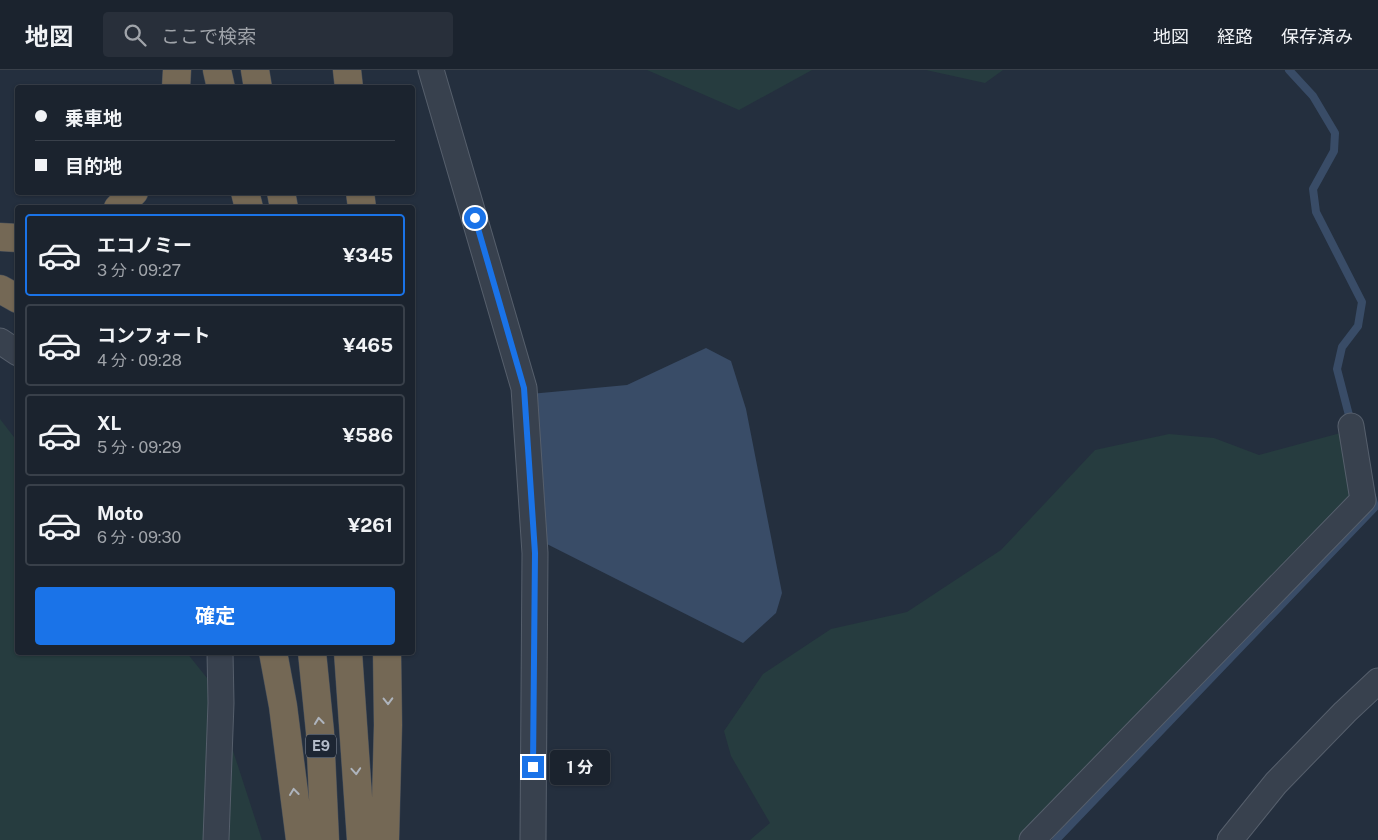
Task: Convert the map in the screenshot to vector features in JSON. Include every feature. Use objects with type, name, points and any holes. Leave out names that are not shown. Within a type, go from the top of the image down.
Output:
[{"type":"highway","points":[[176,85],[177,70]]},
{"type":"highway","points":[[217,70],[220,85]]},
{"type":"highway","points":[[254,70],[257,85]]},
{"type":"highway","points":[[347,70],[349,85]]},
{"type":"highway","points":[[121,205],[131,195]]},
{"type":"highway","points":[[0,237],[15,238]]},
{"type":"highway","points":[[0,289],[15,297]]},
{"type":"highway","points":[[274,655],[283,706],[300,840]]},
{"type":"highway","name":"E9","points":[[312,655],[320,732],[325,840]]},
{"type":"highway","name":"E9","points":[[348,655],[361,840]]},
{"type":"highway","points":[[385,840],[388,725],[387,655]]},
{"type":"street","points":[[432,70],[524,388],[535,553],[533,840]]},
{"type":"street","points":[[0,342],[15,351]]},
{"type":"street","points":[[1032,840],[1363,500],[1351,426]]},
{"type":"street","points":[[216,840],[221,703],[220,655]]},
{"type":"street","points":[[1230,840],[1276,783],[1378,681]]},
{"type":"green space","points":[[647,70],[812,70],[739,110]]},
{"type":"green space","points":[[926,70],[1003,70],[985,83]]},
{"type":"green space","points":[[0,419],[15,438],[15,655],[189,655],[211,683],[262,840],[0,840]]},
{"type":"green space","points":[[1348,431],[1357,495],[1040,840],[750,840],[770,823],[731,756],[724,731],[763,674],[831,629],[907,612],[1001,550],[1095,450],[1169,434],[1214,438],[1259,455]]},
{"type":"water","points":[[706,348],[731,361],[746,409],[782,593],[776,613],[743,643],[537,539],[530,394],[627,385]]},
{"type":"waterway","points":[[1289,70],[1313,96],[1335,133],[1334,151],[1313,189],[1316,212],[1362,302],[1358,326],[1342,347],[1337,369],[1351,423]]},
{"type":"waterway","points":[[1056,840],[1375,507],[1372,496]]},
{"type":"route","points":[[475,218],[524,388],[535,553],[533,767]]}]
